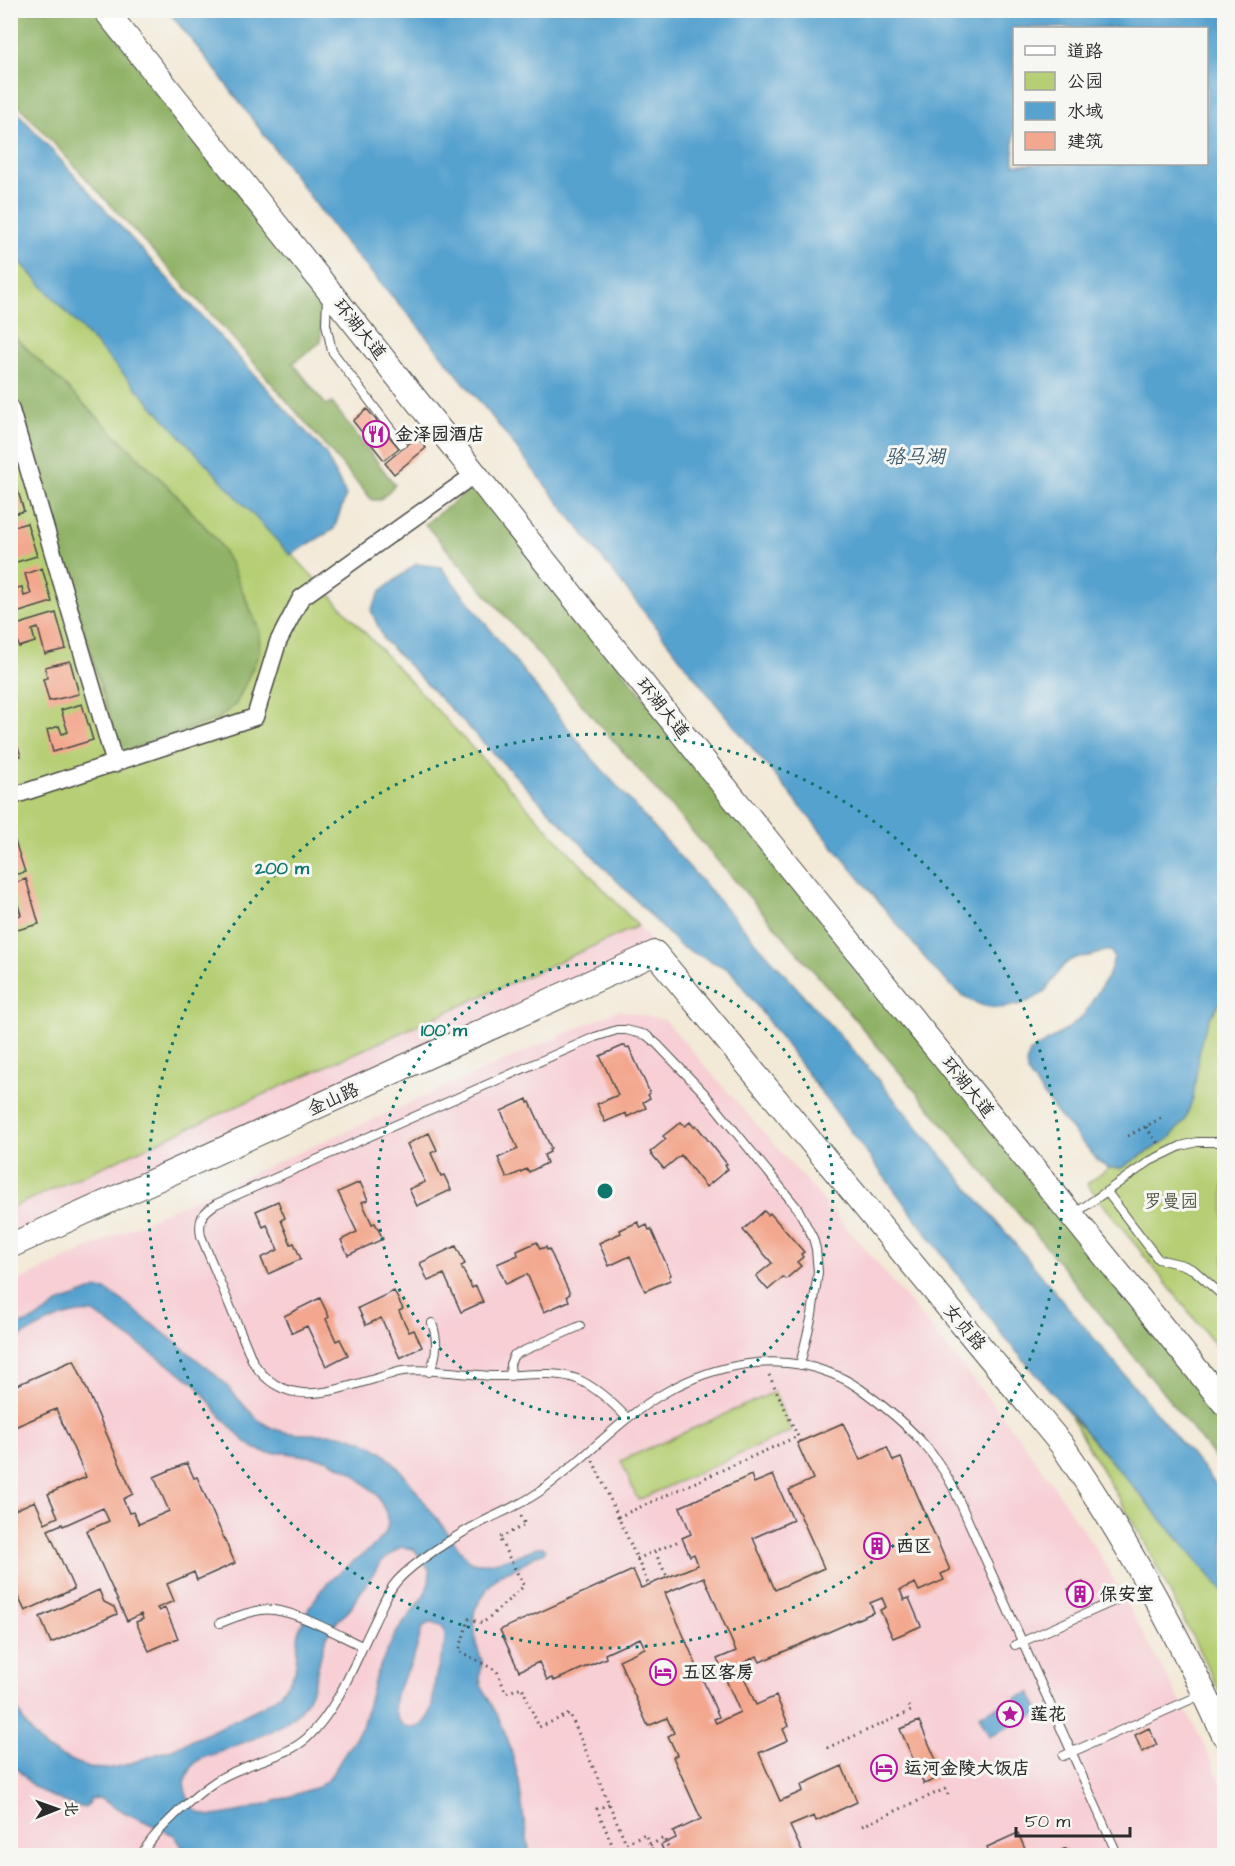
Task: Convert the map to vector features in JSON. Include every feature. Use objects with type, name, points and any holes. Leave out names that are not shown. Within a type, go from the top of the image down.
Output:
[{"type":"main road","name":"环湖大道","points":[[105,10],[757,826],[1224,1403]]},
{"type":"main road","name":"金山路","points":[[10,1246],[655,953]]},
{"type":"main road","name":"女贞路","points":[[655,953],[1062,1446],[1098,1498],[1148,1586],[1224,1735]]},
{"type":"street","points":[[10,407],[115,764]]},
{"type":"street","points":[[10,797],[255,717],[278,642],[301,597],[475,474]]},
{"type":"lane","points":[[328,289],[326,324],[332,351],[402,444]]},
{"type":"lane","points":[[627,1418],[591,1386],[576,1379],[555,1376],[403,1371],[345,1387],[308,1394],[284,1390],[268,1381],[253,1362],[203,1242],[199,1228],[201,1215],[216,1204],[595,1037],[617,1030],[646,1035],[704,1092],[798,1209],[813,1238],[818,1261],[817,1288],[800,1365]]},
{"type":"lane","points":[[1072,1215],[1150,1161],[1181,1146],[1197,1142],[1224,1142]]},
{"type":"lane","points":[[1107,1192],[1158,1259],[1184,1264],[1224,1297]]},
{"type":"lane","points":[[429,1372],[436,1348],[432,1323]]},
{"type":"lane","points":[[511,1376],[510,1364],[514,1355],[580,1326]]},
{"type":"lane","points":[[141,1856],[150,1840],[197,1795],[216,1781],[228,1774],[278,1756],[306,1738],[316,1728],[336,1700],[389,1592],[413,1566],[465,1531],[538,1493],[627,1418],[667,1391],[733,1366],[764,1362],[782,1362],[815,1368],[848,1381],[895,1416],[933,1453],[953,1487],[1019,1644],[1072,1752],[1118,1856]]},
{"type":"lane","points":[[1019,1644],[1148,1586]]},
{"type":"lane","points":[[220,1623],[261,1610],[272,1610],[299,1617],[362,1646]]},
{"type":"lane","points":[[1063,1756],[1204,1694]]},
{"type":"path","points":[[1128,1136],[1163,1117]]},
{"type":"path","points":[[1146,1126],[1159,1145]]},
{"type":"path","points":[[764,1362],[800,1441]]},
{"type":"path","points":[[618,1517],[798,1436]]},
{"type":"path","points":[[589,1451],[648,1583]]},
{"type":"path","points":[[516,1506],[525,1525],[499,1538],[524,1586],[483,1623],[470,1619],[459,1651],[497,1671],[507,1693],[522,1687],[539,1727],[570,1714],[626,1843],[645,1834],[655,1856]]},
{"type":"path","points":[[637,1559],[679,1541]]},
{"type":"path","points":[[655,1552],[667,1577]]},
{"type":"path","points":[[827,1748],[911,1711],[908,1704]]},
{"type":"path","points":[[862,1826],[945,1789],[950,1798]]},
{"type":"path","points":[[609,1804],[597,1809],[617,1856]]},
{"type":"path","points":[[650,1845],[664,1838],[672,1856]]},
{"type":"shaded area","points":[[638,926],[655,945],[11,1238],[10,1208]]},
{"type":"shaded area","name":"运河金陵大饭店","points":[[618,1010],[665,1020],[863,1246],[1019,1437],[1102,1559],[1202,1740],[1224,1789],[1224,1855],[11,1855],[10,1285],[161,1214]]},
{"type":"green space","points":[[10,11],[96,11],[320,293],[321,342],[293,363],[326,405],[332,403],[395,485],[380,500],[372,500],[230,335],[11,97]]},
{"type":"green space","points":[[10,251],[638,926],[11,1208],[10,1208]]},
{"type":"green space","points":[[10,332],[171,489],[217,540],[232,566],[260,632],[259,654],[236,704],[218,719],[120,753],[11,382]]},
{"type":"green space","points":[[474,486],[1224,1418],[1224,1469],[1048,1249],[837,998],[425,524]]},
{"type":"green space","name":"罗曼园","points":[[1224,997],[1224,1356],[1087,1184],[1109,1168],[1121,1168],[1169,1139],[1185,1120],[1201,1041],[1209,1019]]},
{"type":"green space","points":[[774,1392],[791,1431],[638,1500],[621,1461]]},
{"type":"green space","points":[[1068,1412],[1224,1592],[1224,1700],[1144,1541]]},
{"type":"water","name":"骆马湖","points":[[168,11],[1224,11],[1224,997],[1209,1019],[1201,1041],[1193,1098],[1185,1120],[1169,1139],[1121,1168],[1109,1168],[1098,1161],[1057,1113],[1028,1074],[1026,1064],[1030,1052],[1066,1030],[1083,1016],[1109,974],[1114,958],[1111,951],[1071,960],[1062,967],[1039,996],[1004,1008],[981,1005],[952,986],[934,969],[712,699],[489,413],[412,319],[341,238],[214,68]]},
{"type":"water","points":[[11,105],[325,453],[346,495],[334,529],[290,555],[11,252]]},
{"type":"water","points":[[416,564],[441,567],[590,756],[864,1063],[1224,1494],[1224,1592],[1004,1337],[730,970],[681,947],[384,640],[371,610],[381,591]]},
{"type":"water","points":[[96,1289],[106,1290],[207,1368],[254,1416],[268,1426],[285,1432],[330,1434],[354,1438],[379,1450],[399,1469],[463,1554],[471,1561],[494,1562],[514,1557],[537,1547],[543,1547],[546,1550],[520,1566],[501,1574],[489,1586],[475,1609],[474,1616],[476,1644],[482,1661],[481,1685],[499,1718],[511,1749],[519,1781],[530,1855],[188,1855],[174,1835],[99,1798],[91,1799],[85,1808],[72,1805],[33,1786],[17,1769],[11,1758],[10,1693],[23,1720],[46,1749],[89,1768],[107,1769],[172,1749],[263,1706],[279,1695],[295,1671],[299,1630],[309,1608],[321,1590],[375,1545],[385,1534],[388,1524],[386,1513],[377,1495],[352,1472],[326,1459],[285,1453],[267,1453],[254,1448],[242,1439],[217,1412],[196,1384],[94,1313],[62,1317],[11,1341],[11,1328],[34,1320],[61,1302]],"holes":[[[401,1547],[414,1549],[429,1569],[429,1582],[424,1596],[396,1633],[376,1674],[362,1727],[328,1780],[318,1787],[229,1814],[216,1816],[197,1811],[188,1798],[184,1783],[193,1765],[203,1758],[260,1736],[280,1726],[297,1713],[310,1694],[322,1650],[334,1625],[350,1610],[381,1562]],[[433,1623],[443,1627],[445,1641],[436,1675],[431,1709],[428,1718],[422,1724],[417,1727],[407,1726],[401,1723],[396,1715],[394,1708],[396,1694],[413,1659],[422,1628]]]},
{"type":"water","points":[[1030,1692],[1040,1713],[989,1736],[979,1715]]},
{"type":"building","points":[[367,409],[399,448],[384,460],[353,421]]},
{"type":"building","points":[[417,437],[426,448],[394,474],[385,463]]},
{"type":"building","points":[[13,475],[24,511],[10,515],[10,476]]},
{"type":"building","points":[[27,523],[37,556],[10,564],[10,528]]},
{"type":"building","points":[[42,568],[52,602],[13,614],[10,605],[10,590],[22,587],[24,596],[31,594],[25,574]]},
{"type":"building","points":[[56,613],[66,649],[45,654],[38,628],[32,630],[35,642],[19,647],[13,626]]},
{"type":"building","points":[[70,661],[79,694],[49,701],[43,679],[47,678],[45,667]]},
{"type":"building","points":[[82,704],[93,740],[53,752],[47,730],[59,726],[62,734],[68,732],[61,710]]},
{"type":"building","points":[[10,724],[21,756],[10,759]]},
{"type":"building","points":[[10,826],[25,872],[10,876]]},
{"type":"building","points":[[26,879],[39,924],[10,932],[10,918],[21,915],[12,884]]},
{"type":"building","points":[[625,1045],[626,1048],[629,1047],[650,1093],[648,1095],[650,1098],[643,1102],[646,1108],[627,1117],[626,1113],[605,1122],[597,1104],[618,1095],[600,1056]]},
{"type":"building","points":[[527,1099],[551,1148],[550,1152],[544,1155],[547,1163],[529,1172],[527,1169],[507,1178],[498,1158],[518,1149],[501,1111]]},
{"type":"building","points":[[681,1122],[685,1126],[690,1122],[694,1127],[696,1125],[727,1164],[725,1165],[728,1169],[706,1187],[681,1155],[664,1169],[650,1152],[666,1139],[663,1136]]},
{"type":"building","points":[[429,1133],[437,1150],[431,1153],[441,1176],[444,1175],[451,1190],[417,1206],[409,1189],[425,1182],[407,1144]]},
{"type":"building","points":[[360,1182],[368,1200],[362,1202],[372,1224],[375,1223],[383,1239],[348,1255],[341,1240],[357,1232],[338,1192]]},
{"type":"building","points":[[278,1201],[285,1218],[281,1220],[291,1244],[294,1243],[301,1259],[268,1274],[261,1258],[278,1250],[267,1225],[263,1227],[256,1211]]},
{"type":"building","points":[[764,1211],[768,1215],[770,1213],[804,1252],[801,1254],[803,1257],[797,1262],[801,1266],[768,1290],[756,1276],[772,1263],[743,1230]]},
{"type":"building","points":[[638,1222],[641,1228],[647,1225],[649,1230],[651,1229],[671,1275],[670,1280],[645,1291],[630,1256],[609,1266],[599,1243]]},
{"type":"building","points":[[537,1242],[540,1249],[546,1247],[547,1250],[549,1249],[570,1294],[567,1296],[569,1301],[544,1312],[527,1274],[506,1284],[497,1264],[518,1255],[517,1251]]},
{"type":"building","points":[[456,1246],[465,1264],[461,1266],[472,1288],[476,1286],[483,1302],[461,1312],[444,1274],[428,1281],[420,1263]]},
{"type":"building","points":[[394,1291],[403,1309],[399,1311],[409,1332],[414,1330],[422,1347],[400,1358],[381,1318],[366,1325],[358,1308]]},
{"type":"building","points":[[320,1298],[329,1317],[326,1319],[336,1341],[340,1339],[348,1355],[326,1366],[307,1326],[292,1333],[284,1316]]},
{"type":"building","points":[[74,1360],[133,1494],[123,1499],[129,1513],[133,1512],[139,1524],[169,1511],[154,1477],[187,1463],[194,1478],[197,1477],[235,1563],[197,1580],[194,1572],[167,1584],[174,1601],[157,1608],[159,1611],[165,1608],[178,1638],[149,1651],[136,1622],[143,1619],[141,1614],[127,1621],[86,1531],[109,1521],[103,1508],[63,1526],[62,1524],[48,1530],[74,1589],[25,1611],[10,1579],[10,1512],[35,1501],[45,1523],[58,1517],[48,1494],[86,1477],[56,1409],[10,1429],[10,1388]]},
{"type":"building","points":[[843,1423],[860,1460],[887,1447],[893,1461],[901,1458],[950,1570],[941,1574],[944,1580],[919,1591],[915,1583],[900,1590],[904,1600],[909,1598],[921,1626],[893,1638],[880,1610],[886,1607],[882,1598],[870,1603],[874,1612],[760,1662],[757,1656],[739,1665],[756,1705],[776,1696],[789,1726],[783,1729],[788,1740],[759,1753],[780,1801],[803,1791],[801,1785],[842,1766],[857,1802],[816,1821],[814,1816],[790,1826],[804,1856],[666,1856],[661,1845],[676,1838],[673,1832],[701,1819],[673,1757],[677,1755],[668,1736],[674,1733],[667,1718],[648,1726],[619,1660],[645,1648],[640,1638],[605,1654],[606,1658],[554,1681],[552,1678],[547,1680],[539,1662],[519,1671],[500,1630],[633,1570],[641,1588],[698,1565],[694,1554],[690,1556],[682,1538],[691,1534],[680,1507],[751,1475],[754,1483],[773,1475],[793,1520],[753,1538],[775,1590],[824,1568],[789,1490],[813,1479],[797,1443]],"holes":[[[704,1577],[736,1651],[717,1659],[740,1712],[716,1723],[714,1719],[719,1717],[665,1593]]]},
{"type":"building","name":"保安室","points":[[1083,1582],[1091,1599],[1076,1606],[1068,1589]]},
{"type":"building","points":[[99,1590],[104,1602],[114,1607],[117,1614],[51,1643],[40,1617]]},
{"type":"building","points":[[919,1721],[943,1776],[924,1784],[900,1729]]},
{"type":"building","points":[[1149,1728],[1157,1745],[1142,1752],[1135,1735]]},
{"type":"building","points":[[1018,1833],[1028,1856],[990,1856],[987,1847]]},
{"type":"building","points":[[1066,1848],[1069,1856],[1049,1856]]},
{"type":"place","name":"金泽园酒店","points":[[376,434]]},
{"type":"place","name":"西区","points":[[877,1546]]},
{"type":"place","name":"保安室","points":[[1080,1594]]},
{"type":"place","name":"五区客房","points":[[663,1672]]},
{"type":"place","name":"莲花","points":[[1010,1714]]},
{"type":"place","name":"运河金陵大饭店","points":[[884,1768]]}]
